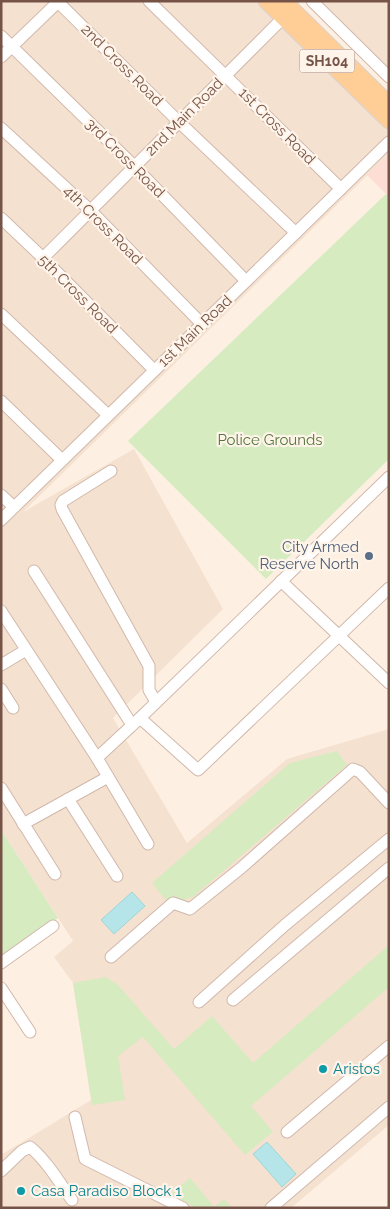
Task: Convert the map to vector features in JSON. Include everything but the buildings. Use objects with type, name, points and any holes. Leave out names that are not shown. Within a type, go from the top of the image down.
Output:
[{"type":"main road","name":"SH104","points":[[266,1],[389,121]]},
{"type":"main road","name":"SH104","points":[[284,1],[389,104]]},
{"type":"street","name":"1st Cross Road","points":[[149,1],[341,189]]},
{"type":"street","points":[[312,1],[389,77]]},
{"type":"street","points":[[1,57],[58,2]]},
{"type":"street","name":"2nd Cross Road","points":[[58,2],[179,122],[296,233]]},
{"type":"street","name":"2nd Main Road","points":[[42,258],[283,18]]},
{"type":"street","name":"3rd Cross Road","points":[[1,36],[134,166],[246,281]]},
{"type":"street","name":"4th Cross Road","points":[[1,128],[90,210],[202,324]]},
{"type":"street","name":"1st Main Road","points":[[1,520],[389,142]]},
{"type":"street","name":"5th Cross Road","points":[[1,218],[154,370]]},
{"type":"street","points":[[1,314],[108,415]]},
{"type":"street","points":[[1,401],[62,460]]},
{"type":"street","points":[[111,471],[64,501],[61,505],[150,666],[149,690],[156,702]]},
{"type":"street","points":[[96,758],[136,722],[389,477]]},
{"type":"street","points":[[1,495],[14,507]]},
{"type":"street","points":[[34,572],[136,722],[198,770],[389,588]]},
{"type":"street","points":[[281,581],[389,683]]},
{"type":"street","points":[[1,611],[108,777],[148,844]]},
{"type":"street","points":[[1,665],[26,650]]},
{"type":"street","points":[[1,689],[13,708]]},
{"type":"street","points":[[111,957],[173,903],[190,909],[242,868],[353,769],[360,772],[389,803]]},
{"type":"street","points":[[23,824],[108,777]]},
{"type":"street","points":[[1,788],[55,874]]},
{"type":"street","points":[[68,799],[118,876]]},
{"type":"street","points":[[199,1002],[286,925],[389,839]]},
{"type":"street","points":[[233,1000],[389,868]]},
{"type":"street","points":[[1,963],[52,926]]},
{"type":"street","points":[[1,988],[30,1032]]},
{"type":"street","points":[[287,1132],[389,1046]]},
{"type":"street","points":[[271,1208],[389,1106]]},
{"type":"street","points":[[75,1117],[85,1159],[183,1208]]},
{"type":"street","points":[[1,1171],[22,1151],[30,1147],[52,1172],[72,1200]]},
{"type":"shaded area","points":[[1,1],[256,1],[389,131],[389,154],[23,512],[134,449],[223,609],[113,718],[187,843],[287,759],[389,729],[389,1125],[291,1208],[1,1208],[1,1155],[91,1100],[73,983],[54,957],[73,941],[1,830]]},
{"type":"shaded area","points":[[313,1],[389,1],[389,76]]},
{"type":"shaded area","points":[[389,154],[389,195],[388,196],[367,175]]},
{"type":"green space","name":"Police Grounds","points":[[386,194],[389,196],[389,459],[266,579],[128,441]]},
{"type":"green space","points":[[337,751],[347,765],[193,897],[187,898],[173,909],[152,883],[290,763]]},
{"type":"green space","points":[[1,830],[58,918],[1,957]]},
{"type":"green space","points":[[389,945],[389,987],[251,1106],[273,1132],[245,1155],[143,1037],[118,1056],[125,1100],[92,1105],[73,983],[106,977],[117,984],[174,1049],[212,1016],[253,1063]]},
{"type":"green space","points":[[190,1178],[214,1207],[224,1199],[232,1208],[196,1208],[171,1194]]},
{"type":"water","points":[[132,892],[145,906],[114,934],[101,920]]},
{"type":"water","points":[[267,1142],[296,1174],[282,1187],[253,1154]]},
{"type":"place","name":"City Armed Reserve North","points":[[369,556]]},
{"type":"place","name":"Aristos","points":[[323,1069]]},
{"type":"place","name":"Casa Paradiso Block 1","points":[[21,1191]]}]
